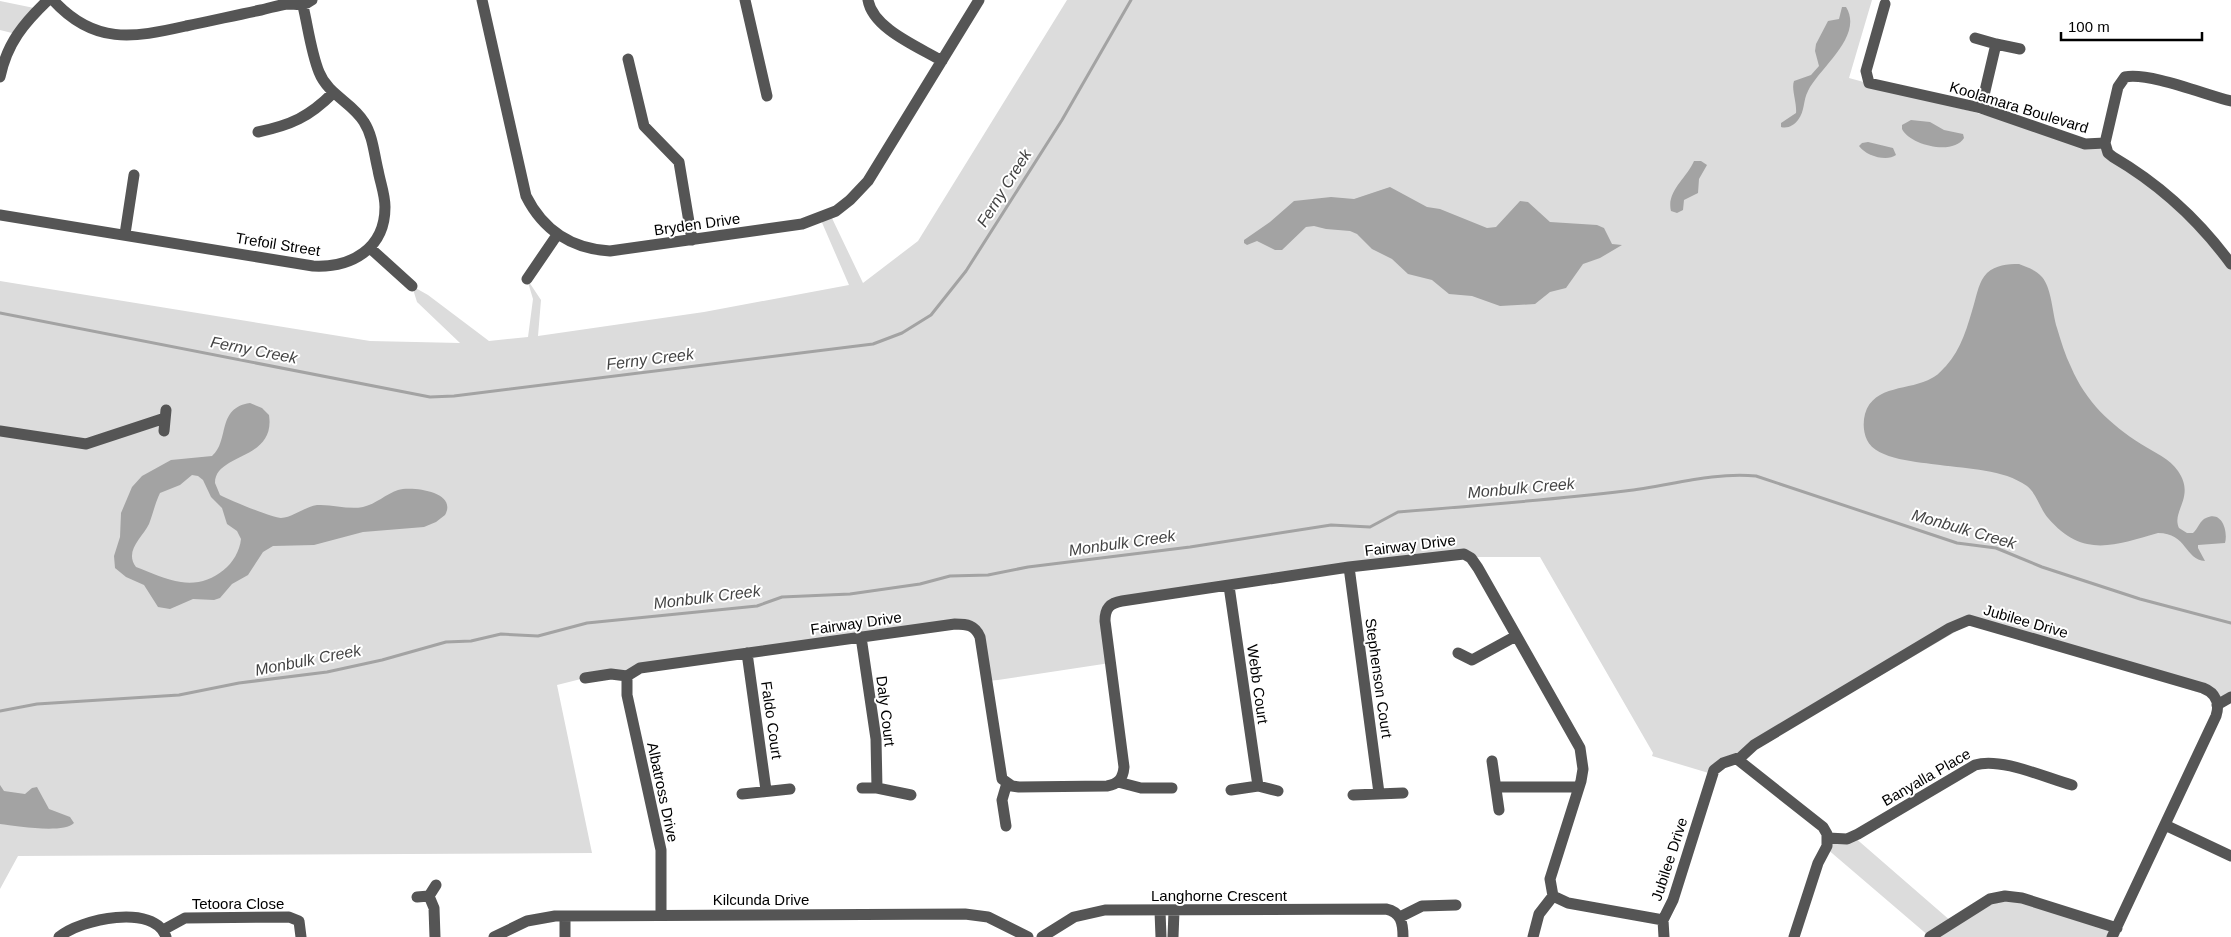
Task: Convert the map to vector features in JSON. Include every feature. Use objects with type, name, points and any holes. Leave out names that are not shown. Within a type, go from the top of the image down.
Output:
[{"type":"street","points":[[0,76],[13,39],[26,21],[48,0]]},
{"type":"street","points":[[53,0],[70,17],[89,28],[108,34],[129,36],[154,34],[281,5],[308,3],[318,72],[333,93],[357,112],[366,124],[371,139],[385,208],[381,228],[370,248],[412,286]]},
{"type":"street","name":"Bryden Drive","points":[[482,0],[526,196],[539,218],[557,235],[583,247],[610,251],[802,224],[825,216],[843,206],[868,181],[979,0]]},
{"type":"street","points":[[745,0],[768,96]]},
{"type":"street","points":[[868,0],[872,12],[884,27],[942,62]]},
{"type":"street","name":"Koolamara Boulevard","points":[[1885,4],[1866,70],[1869,83],[1981,108],[2085,144],[2105,143],[2108,153],[2152,181],[2186,210],[2231,264]]},
{"type":"street","points":[[1975,38],[2020,49]]},
{"type":"street","points":[[1981,108],[1996,44]]},
{"type":"street","points":[[628,59],[644,126],[679,162],[692,240]]},
{"type":"street","points":[[2105,143],[2118,87],[2125,77],[2136,77],[2196,89],[2231,100]]},
{"type":"street","points":[[258,132],[300,120],[320,106],[333,93]]},
{"type":"street","points":[[125,234],[134,175]]},
{"type":"street","name":"Trefoil Street","points":[[0,215],[323,266],[342,264],[370,248]]},
{"type":"street","points":[[527,279],[557,235]]},
{"type":"street","points":[[0,431],[86,444],[166,414],[164,431]]},
{"type":"street","name":"Fairway Drive","points":[[1118,782],[1124,774],[1124,767],[1104,621],[1107,608],[1122,600],[1230,586],[1349,567],[1464,554],[1473,560],[1580,748],[1583,769],[1550,879],[1553,896]]},
{"type":"street","name":"Stephenson Court","points":[[1349,567],[1380,793]]},
{"type":"street","name":"Webb Court","points":[[1230,586],[1258,786]]},
{"type":"street","name":"Jubilee Drive","points":[[1664,937],[1663,920],[1673,900],[1712,774],[1723,763],[1737,759],[1754,745],[1959,623],[1968,620],[2207,690],[2216,698],[2218,705]]},
{"type":"street","name":"Fairway Drive","points":[[585,678],[611,674],[627,676],[640,668],[955,624],[968,625],[976,630],[981,644],[1000,773],[1006,783],[1002,800],[1006,826]]},
{"type":"street","points":[[1458,653],[1471,665],[1516,636]]},
{"type":"street","name":"Daly Court","points":[[862,638],[876,739],[877,788]]},
{"type":"street","name":"Faldo Court","points":[[747,653],[766,790]]},
{"type":"street","name":"Albatross Drive","points":[[627,676],[627,695],[661,850],[661,915]]},
{"type":"street","points":[[1930,937],[1990,899],[2005,896],[2022,898],[2115,932],[2216,716],[2218,705],[2231,697]]},
{"type":"street","points":[[1737,759],[1822,827],[1828,838],[1794,937]]},
{"type":"street","points":[[1492,761],[1499,810]]},
{"type":"street","name":"Banyalla Place","points":[[1828,838],[1846,839],[1858,834],[1975,764],[1983,762],[1996,763],[2072,785]]},
{"type":"street","points":[[1006,783],[1019,787],[1107,786],[1118,782],[1141,788],[1172,788]]},
{"type":"street","points":[[1231,790],[1258,786],[1278,791]]},
{"type":"street","points":[[1496,787],[1579,787]]},
{"type":"street","points":[[862,788],[877,788],[911,795]]},
{"type":"street","points":[[742,794],[790,789]]},
{"type":"street","points":[[1353,795],[1403,793]]},
{"type":"street","points":[[2165,825],[2231,856]]},
{"type":"street","points":[[435,937],[434,908],[423,896],[436,885]]},
{"type":"street","points":[[1533,937],[1539,914],[1553,896],[1568,903],[1663,920]]},
{"type":"street","points":[[1403,937],[1400,917],[1422,906],[1456,905]]},
{"type":"street","name":"Langhorne Crescent","points":[[1042,937],[1082,914],[1105,910],[1386,909],[1393,911],[1400,917]]},
{"type":"street","points":[[1160,911],[1161,937]]},
{"type":"street","points":[[1173,937],[1174,911]]},
{"type":"street","name":"Kilcunda Drive","points":[[494,937],[527,921],[565,916],[965,914],[988,917],[1028,937]]},
{"type":"street","points":[[565,916],[565,937]]},
{"type":"street","name":"Tetoora Close","points":[[165,933],[185,918],[289,917],[299,921],[301,937]]},
{"type":"street","points":[[58,937],[78,925],[101,919],[152,921],[165,933]]},
{"type":"shaded area","points":[[1067,0],[1872,0],[1849,78],[2095,145],[2134,169],[2231,264],[2231,697],[2216,698],[1974,621],[1712,774],[1652,756],[1653,753],[1540,557],[1469,557],[1464,554],[1107,608],[1110,663],[998,680],[986,681],[981,644],[971,625],[585,678],[557,685],[592,853],[18,856],[0,889],[0,281],[370,341],[460,343],[417,302],[412,286],[428,295],[489,341],[528,337],[533,299],[527,279],[541,300],[538,336],[704,312],[849,285],[820,218],[830,214],[863,283],[918,241]]},
{"type":"shaded area","points":[[0,1],[39,9],[16,34],[0,30]]},
{"type":"shaded area","points":[[1842,7],[1846,7],[1850,18],[1845,40],[1808,91],[1798,120],[1791,126],[1781,127],[1781,123],[1796,113],[1794,81],[1811,75],[1819,66],[1815,51],[1816,44],[1828,21],[1839,19]]},
{"type":"shaded area","points":[[1911,120],[1930,122],[1944,130],[1963,134],[1964,138],[1959,143],[1951,146],[1942,147],[1922,144],[1907,135],[1902,129],[1902,125]]},
{"type":"shaded area","points":[[1868,142],[1893,148],[1896,155],[1882,158],[1866,153],[1859,146],[1862,143]]},
{"type":"shaded area","points":[[1694,161],[1701,161],[1707,165],[1699,179],[1698,193],[1684,200],[1683,210],[1677,213],[1671,211],[1671,197]]},
{"type":"shaded area","points":[[1390,187],[1427,207],[1440,209],[1487,228],[1496,227],[1520,201],[1528,202],[1550,222],[1597,225],[1604,228],[1612,244],[1622,245],[1600,258],[1583,264],[1566,288],[1550,292],[1535,304],[1500,306],[1472,296],[1449,294],[1432,280],[1408,274],[1392,259],[1372,249],[1357,234],[1350,231],[1314,226],[1306,227],[1282,250],[1275,250],[1257,241],[1247,245],[1244,243],[1244,240],[1270,222],[1294,201],[1331,197],[1354,199]]},
{"type":"shaded area","points":[[2019,264],[2037,272],[2045,282],[2067,358],[2084,391],[2109,420],[2141,444],[2166,459],[2178,471],[2185,488],[2177,522],[2179,528],[2187,533],[2193,533],[2202,521],[2212,516],[2217,517],[2223,524],[2226,534],[2225,543],[2198,545],[2205,561],[2198,560],[2175,537],[2168,534],[2158,533],[2114,544],[2087,544],[2061,531],[2048,518],[2030,489],[2018,480],[1985,471],[1899,459],[1879,452],[1867,440],[1864,420],[1870,404],[1884,393],[1923,382],[1939,373],[1951,360],[1960,345],[1984,276],[1990,270],[1998,267]]},
{"type":"shaded area","points":[[250,403],[262,408],[269,415],[269,430],[264,441],[255,449],[224,466],[218,473],[215,483],[220,495],[281,518],[317,505],[363,507],[398,490],[413,489],[432,492],[440,496],[445,501],[447,507],[445,515],[436,522],[424,527],[363,532],[314,545],[273,546],[263,552],[248,575],[232,584],[220,598],[214,600],[193,599],[170,609],[158,607],[144,585],[126,577],[115,568],[114,556],[120,537],[121,513],[132,487],[142,476],[171,460],[212,456],[221,442],[228,418],[232,411],[239,406]],"holes":[[[192,475],[198,476],[203,480],[211,497],[222,508],[227,524],[237,531],[241,539],[239,549],[234,558],[220,573],[211,578],[191,583],[170,580],[136,567],[132,556],[133,550],[149,524],[160,493],[180,485]]]},
{"type":"shaded area","points":[[0,785],[4,791],[25,794],[32,788],[37,787],[49,809],[70,817],[74,823],[50,829],[0,824]]},
{"type":"shaded area","points":[[1853,836],[1952,922],[2005,896],[2117,928],[2112,937],[1930,937],[1826,848]]},
{"type":"waterway","name":"Ferny Creek","points":[[0,313],[430,397],[454,396],[873,344],[902,333],[931,315],[966,271],[1062,120],[1131,0]]},
{"type":"waterway","name":"Monbulk Creek","points":[[0,711],[37,704],[179,695],[239,683],[327,672],[382,660],[446,642],[471,641],[501,634],[538,636],[587,623],[757,606],[782,597],[850,594],[920,584],[950,576],[988,575],[1028,567],[1190,547],[1331,525],[1370,527],[1398,512],[1597,494],[1739,475],[1756,476],[1957,543],[1996,548],[2042,567],[2140,599],[2231,623]]}]
